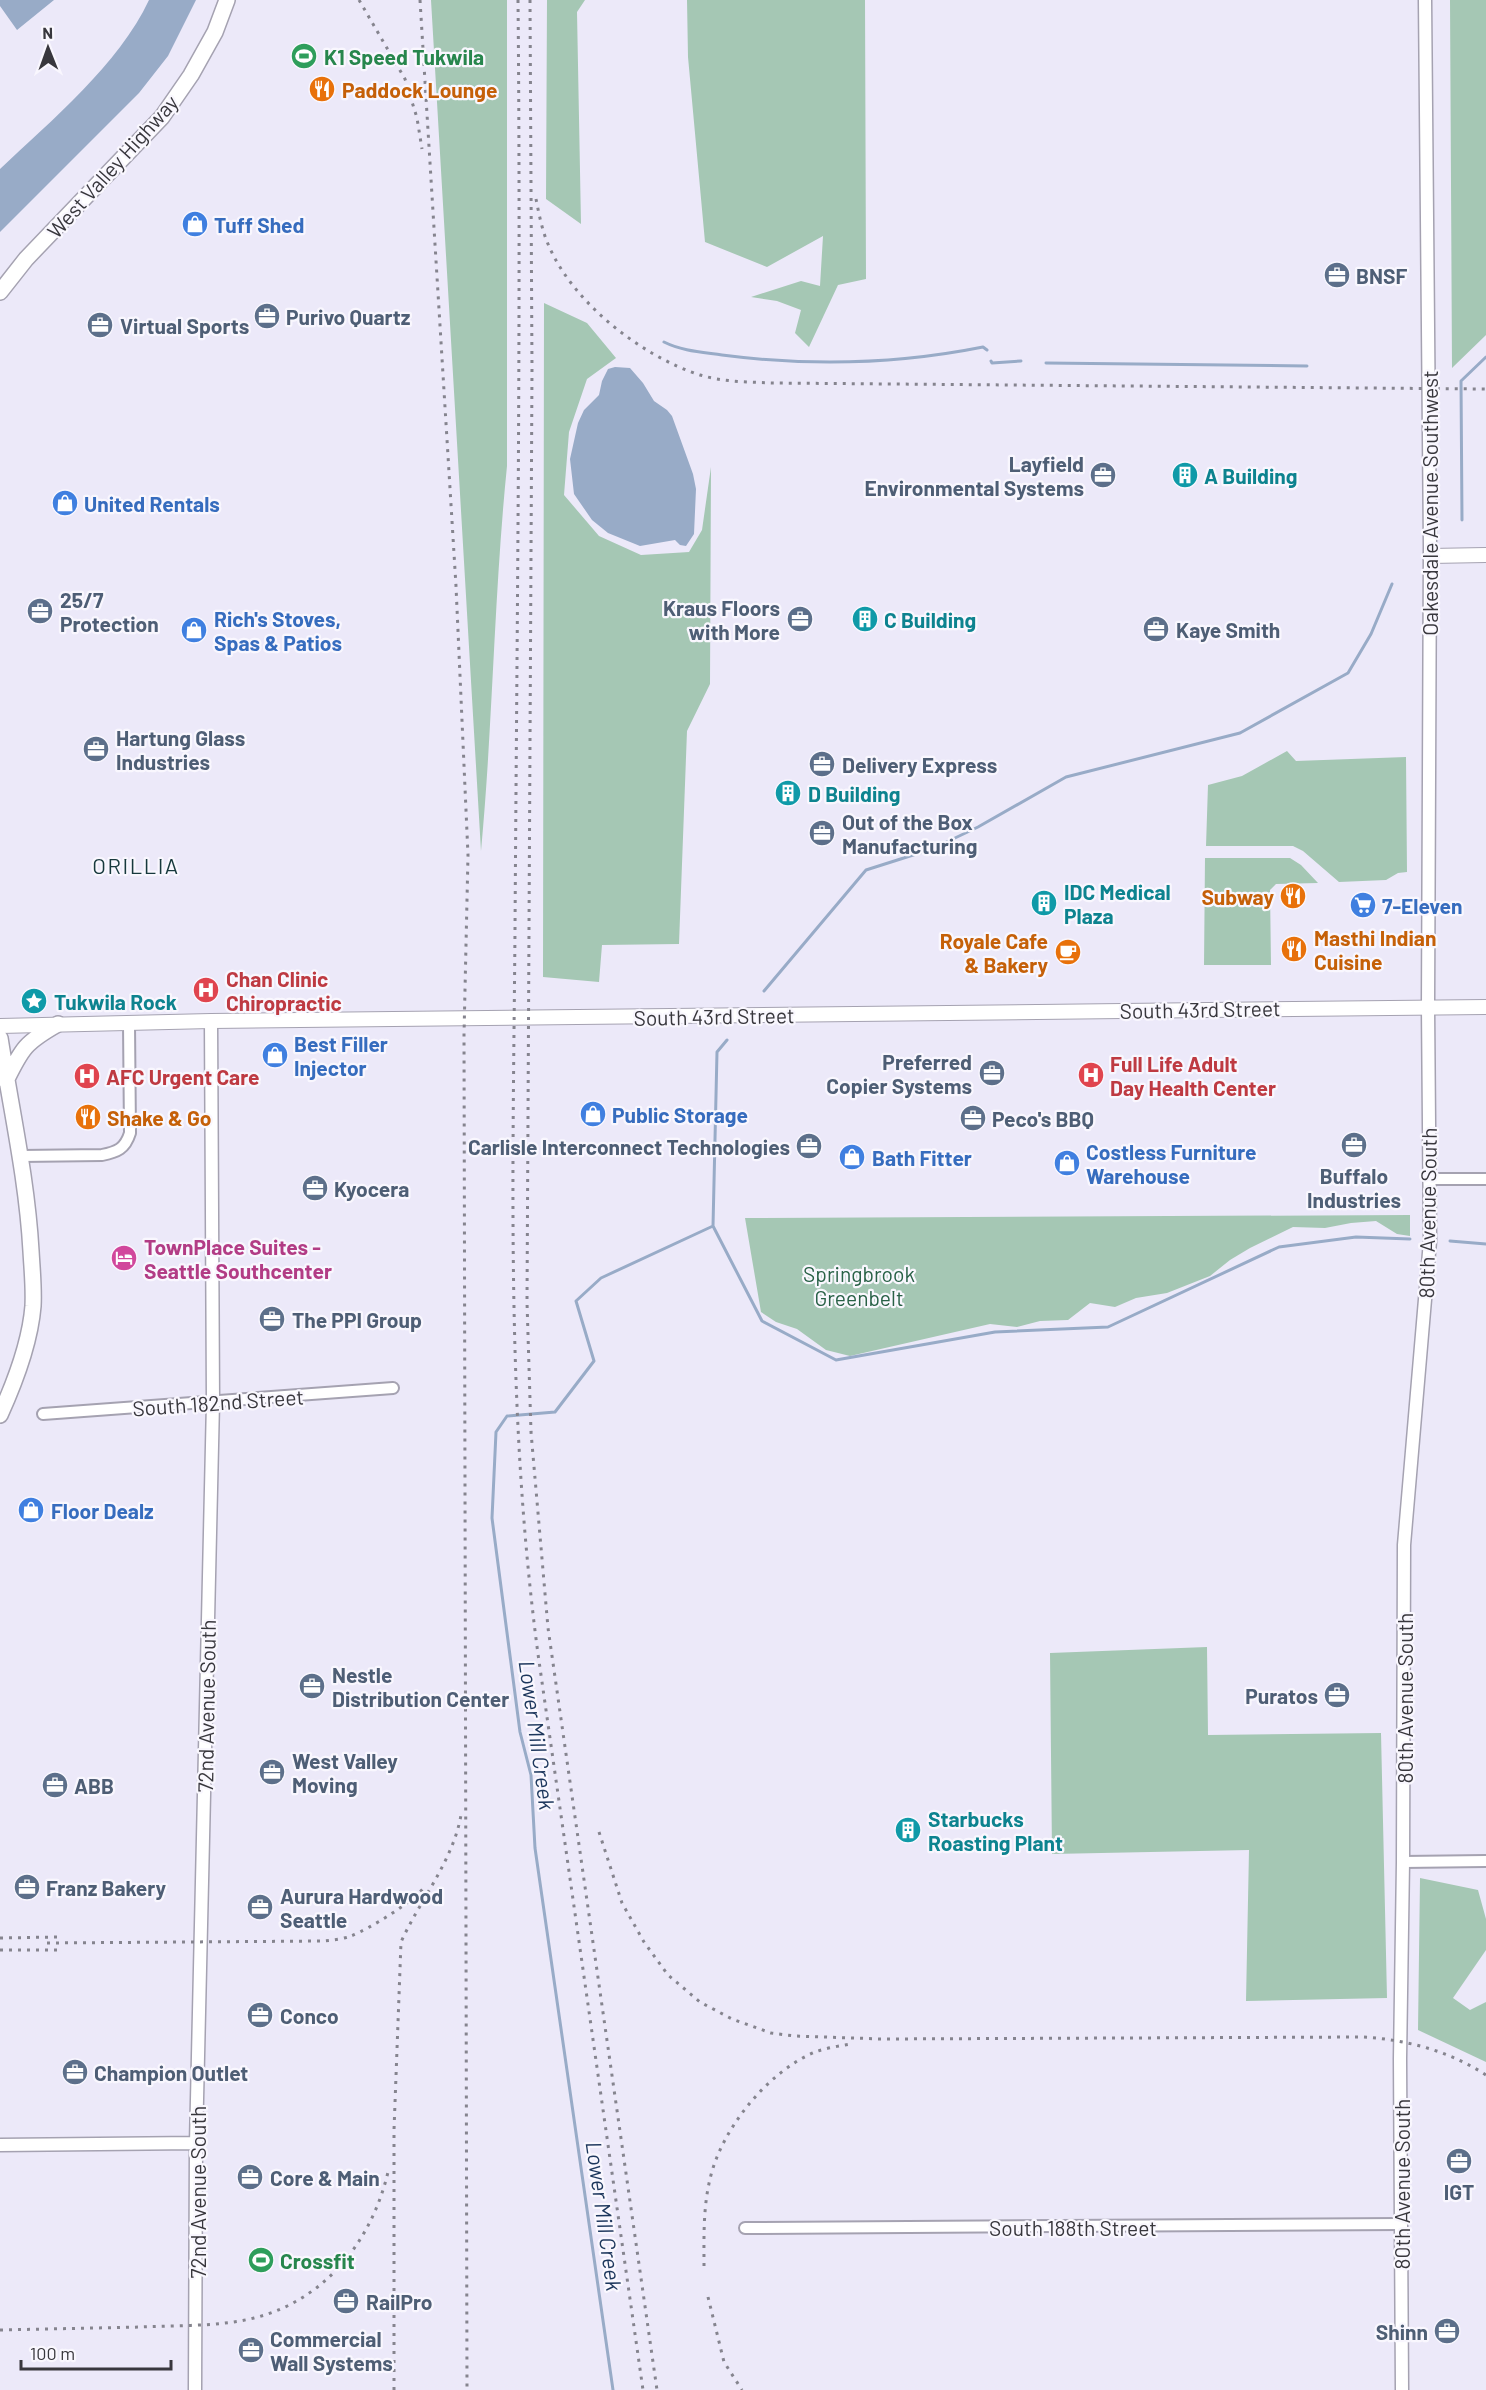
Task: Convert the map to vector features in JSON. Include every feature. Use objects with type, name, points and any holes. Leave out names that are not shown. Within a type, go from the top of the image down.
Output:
[{"type":"main road","name":"West Valley Highway","points":[[0,292],[26,259],[162,117],[191,75],[215,32],[227,0]]},
{"type":"main road","points":[[1430,556],[1486,555]]},
{"type":"main road","name":"South 43rd Street","points":[[0,1026],[211,1021],[1486,1006]]},
{"type":"main road","points":[[6,1081],[28,1042],[58,1024]]},
{"type":"main road","points":[[0,1038],[21,1156],[30,1234],[33,1306],[21,1362],[13,1388],[0,1415]]},
{"type":"street","name":"Oakesdale Avenue Southwest","points":[[1425,0],[1430,556],[1428,1007]]},
{"type":"street","name":"80th Avenue South","points":[[1402,2390],[1400,2011],[1404,1545],[1430,1241],[1428,1007]]},
{"type":"street","name":"72nd Avenue South","points":[[195,2390],[196,2143],[213,1402],[211,1021]]},
{"type":"street","points":[[21,1156],[102,1155],[115,1153],[124,1147],[130,1133],[129,1024]]},
{"type":"street","points":[[1430,1179],[1486,1179]]},
{"type":"street","name":"South 182nd Street","points":[[43,1414],[393,1388]]},
{"type":"street","points":[[1403,1862],[1486,1861]]},
{"type":"street","points":[[0,2145],[196,2143]]},
{"type":"street","name":"South 188th Street","points":[[745,2228],[1401,2224]]},
{"type":"green space","points":[[431,0],[507,0],[507,466],[481,851]]},
{"type":"green space","points":[[547,0],[585,0],[577,12],[581,224],[546,199]]},
{"type":"green space","points":[[687,0],[865,0],[866,279],[838,285],[809,347],[795,333],[801,310],[777,301],[751,297],[801,281],[820,286],[823,236],[767,267],[705,242],[688,57]]},
{"type":"green space","points":[[1450,0],[1486,0],[1486,335],[1452,368]]},
{"type":"green space","points":[[544,303],[587,323],[616,358],[587,379],[569,432],[564,495],[599,536],[641,555],[689,552],[702,530],[711,467],[710,684],[687,731],[679,944],[602,945],[599,982],[543,977]]},
{"type":"green space","points":[[1287,751],[1296,761],[1406,757],[1407,872],[1398,873],[1386,880],[1339,882],[1303,851],[1293,846],[1206,846],[1208,785],[1242,776]]},
{"type":"green space","points":[[1205,858],[1290,858],[1301,865],[1318,883],[1276,884],[1270,890],[1271,965],[1204,965]]},
{"type":"green space","name":"Springbrook Greenbelt","points":[[1410,1215],[1410,1236],[1397,1234],[1376,1221],[1325,1228],[1293,1227],[1250,1248],[1210,1276],[1167,1293],[1136,1298],[1115,1307],[1090,1303],[1068,1320],[1040,1321],[1017,1327],[990,1324],[850,1356],[826,1350],[797,1329],[776,1322],[761,1312],[745,1218]]},
{"type":"green space","points":[[1207,1647],[1208,1735],[1381,1733],[1387,1998],[1246,2001],[1249,1850],[1052,1854],[1050,1653]]},
{"type":"green space","points":[[1420,1878],[1478,1890],[1486,1919],[1486,1950],[1453,1998],[1470,2010],[1486,2002],[1486,2062],[1418,2030]]},
{"type":"water","points":[[0,0],[54,0],[17,30],[0,6]]},
{"type":"water","points":[[149,0],[196,0],[168,56],[139,93],[0,232],[0,169],[62,111],[102,69],[136,24]]},
{"type":"water","points":[[630,368],[654,401],[672,416],[693,474],[696,489],[694,534],[686,546],[680,545],[675,540],[640,546],[608,533],[592,520],[574,494],[570,459],[578,423],[584,410],[599,395],[608,369]]},
{"type":"waterway","points":[[664,342],[685,349],[722,355],[820,362],[918,357],[983,347],[987,350]]},
{"type":"waterway","points":[[1462,520],[1461,381],[1486,357]]},
{"type":"waterway","points":[[991,361],[992,363],[1021,361]]},
{"type":"waterway","points":[[1046,363],[1307,366]]},
{"type":"waterway","points":[[764,991],[866,870],[932,849],[978,827],[1066,777],[1240,733],[1348,673],[1371,634],[1392,584]]},
{"type":"waterway","points":[[727,1040],[717,1052],[713,1226],[762,1321],[836,1360],[995,1332],[1108,1327],[1279,1247],[1356,1237],[1410,1239]]},
{"type":"waterway","name":"Lower Mill Creek","points":[[613,2390],[535,1848],[531,1775],[520,1732],[492,1518],[496,1432],[507,1416],[555,1412],[594,1361],[576,1301],[601,1278],[713,1226]]},
{"type":"waterway","points":[[1450,1241],[1486,1244]]},
{"type":"railway","points":[[359,0],[405,79],[417,118],[422,149]]},
{"type":"railway","points":[[420,0],[456,586],[468,855],[464,1035],[467,2390]]},
{"type":"railway","points":[[518,0],[519,349],[513,1203],[516,1384],[528,1564],[538,1654],[643,2390]]},
{"type":"railway","points":[[530,0],[532,369],[527,1302],[531,1432],[548,1628],[657,2390]]},
{"type":"railway","points":[[536,199],[546,239],[559,266],[591,306],[611,324],[655,355],[700,375],[718,379],[773,383],[1486,389]]},
{"type":"railway","points":[[394,2390],[394,2130],[401,1942],[444,1864],[461,1815]]},
{"type":"railway","points":[[599,1832],[622,1903],[644,1942],[668,1975],[700,2002],[732,2019],[771,2033],[881,2039],[1364,2037],[1428,2048],[1458,2059],[1486,2075]]},
{"type":"railway","points":[[47,1943],[324,1941],[338,1939],[351,1936],[380,1921],[402,1907],[425,1886]]},
{"type":"railway","points":[[0,1938],[57,1937]]},
{"type":"railway","points":[[0,1950],[58,1950]]},
{"type":"railway","points":[[704,2266],[705,2212],[710,2179],[724,2141],[735,2123],[764,2088],[797,2061],[815,2052],[851,2044]]},
{"type":"railway","points":[[0,2330],[212,2324],[254,2318],[280,2309],[303,2297],[324,2282],[342,2264],[358,2243],[370,2221],[381,2197],[388,2172]]},
{"type":"railway","points":[[708,2297],[724,2362],[742,2390]]},
{"type":"place","name":"K1 Speed Tukwila","points":[[304,56]]},
{"type":"place","name":"Paddock Lounge","points":[[322,89]]},
{"type":"place","name":"Tuff Shed","points":[[195,224]]},
{"type":"place","name":"BNSF","points":[[1337,275]]},
{"type":"place","name":"Purivo Quartz","points":[[267,316]]},
{"type":"place","name":"Virtual Sports","points":[[100,325]]},
{"type":"place","name":"Layfield Environmental Systems","points":[[1103,475]]},
{"type":"place","name":"A Building","points":[[1185,475]]},
{"type":"place","name":"United Rentals","points":[[65,503]]},
{"type":"place","name":"25/7 Protection","points":[[40,611]]},
{"type":"place","name":"Kraus Floors with More","points":[[800,619]]},
{"type":"place","name":"C Building","points":[[865,619]]},
{"type":"place","name":"Kaye Smith","points":[[1156,629]]},
{"type":"place","name":"Rich's Stoves, Spas & Patios","points":[[194,630]]},
{"type":"place","name":"Hartung Glass Industries","points":[[96,749]]},
{"type":"place","name":"Delivery Express","points":[[822,764]]},
{"type":"place","name":"D Building","points":[[788,793]]},
{"type":"place","name":"Out of the Box Manufacturing","points":[[822,833]]},
{"type":"place","name":"Subway","points":[[1293,896]]},
{"type":"place","name":"IDC Medical Plaza","points":[[1044,903]]},
{"type":"place","name":"7-Eleven","points":[[1363,905]]},
{"type":"place","name":"Masthi Indian Cuisine","points":[[1294,949]]},
{"type":"place","name":"Royale Cafe & Bakery","points":[[1068,952]]},
{"type":"place","name":"Chan Clinic Chiropractic","points":[[206,990]]},
{"type":"place","name":"Tukwila Rock","points":[[34,1001]]},
{"type":"place","name":"Best Filler Injector","points":[[275,1055]]},
{"type":"place","name":"Preferred Copier Systems","points":[[992,1073]]},
{"type":"place","name":"Full Life Adult Day Health Center","points":[[1091,1075]]},
{"type":"place","name":"AFC Urgent Care","points":[[87,1076]]},
{"type":"place","name":"Public Storage","points":[[593,1114]]},
{"type":"place","name":"Shake & Go","points":[[88,1117]]},
{"type":"place","name":"Peco's BBQ","points":[[973,1118]]},
{"type":"place","name":"Buffalo Industries","points":[[1354,1145]]},
{"type":"place","name":"Carlisle Interconnect Technologies","points":[[809,1146]]},
{"type":"place","name":"Bath Fitter","points":[[852,1157]]},
{"type":"place","name":"Costless Furniture Warehouse","points":[[1067,1163]]},
{"type":"place","name":"Kyocera","points":[[315,1188]]},
{"type":"place","name":"TownPlace Suites - Seattle Southcenter","points":[[124,1258]]},
{"type":"place","name":"The PPI Group","points":[[272,1319]]},
{"type":"place","name":"Floor Dealz","points":[[31,1510]]},
{"type":"place","name":"Nestle Distribution Center","points":[[312,1686]]},
{"type":"place","name":"Puratos","points":[[1337,1695]]},
{"type":"place","name":"West Valley Moving","points":[[272,1772]]},
{"type":"place","name":"ABB","points":[[55,1785]]},
{"type":"place","name":"Starbucks Roasting Plant","points":[[908,1830]]},
{"type":"place","name":"Franz Bakery","points":[[27,1887]]},
{"type":"place","name":"Aurura Hardwood Seattle","points":[[260,1907]]},
{"type":"place","name":"Conco","points":[[260,2015]]},
{"type":"place","name":"Champion Outlet","points":[[75,2072]]},
{"type":"place","name":"IGT","points":[[1459,2161]]},
{"type":"place","name":"Core & Main","points":[[250,2177]]},
{"type":"place","name":"Crossfit","points":[[261,2260]]},
{"type":"place","name":"RailPro","points":[[346,2301]]},
{"type":"place","name":"Shinn","points":[[1447,2331]]},
{"type":"place","name":"Commercial Wall Systems","points":[[251,2350]]},
{"type":"district","name":"ORILLIA","points":[[136,865]]}]
